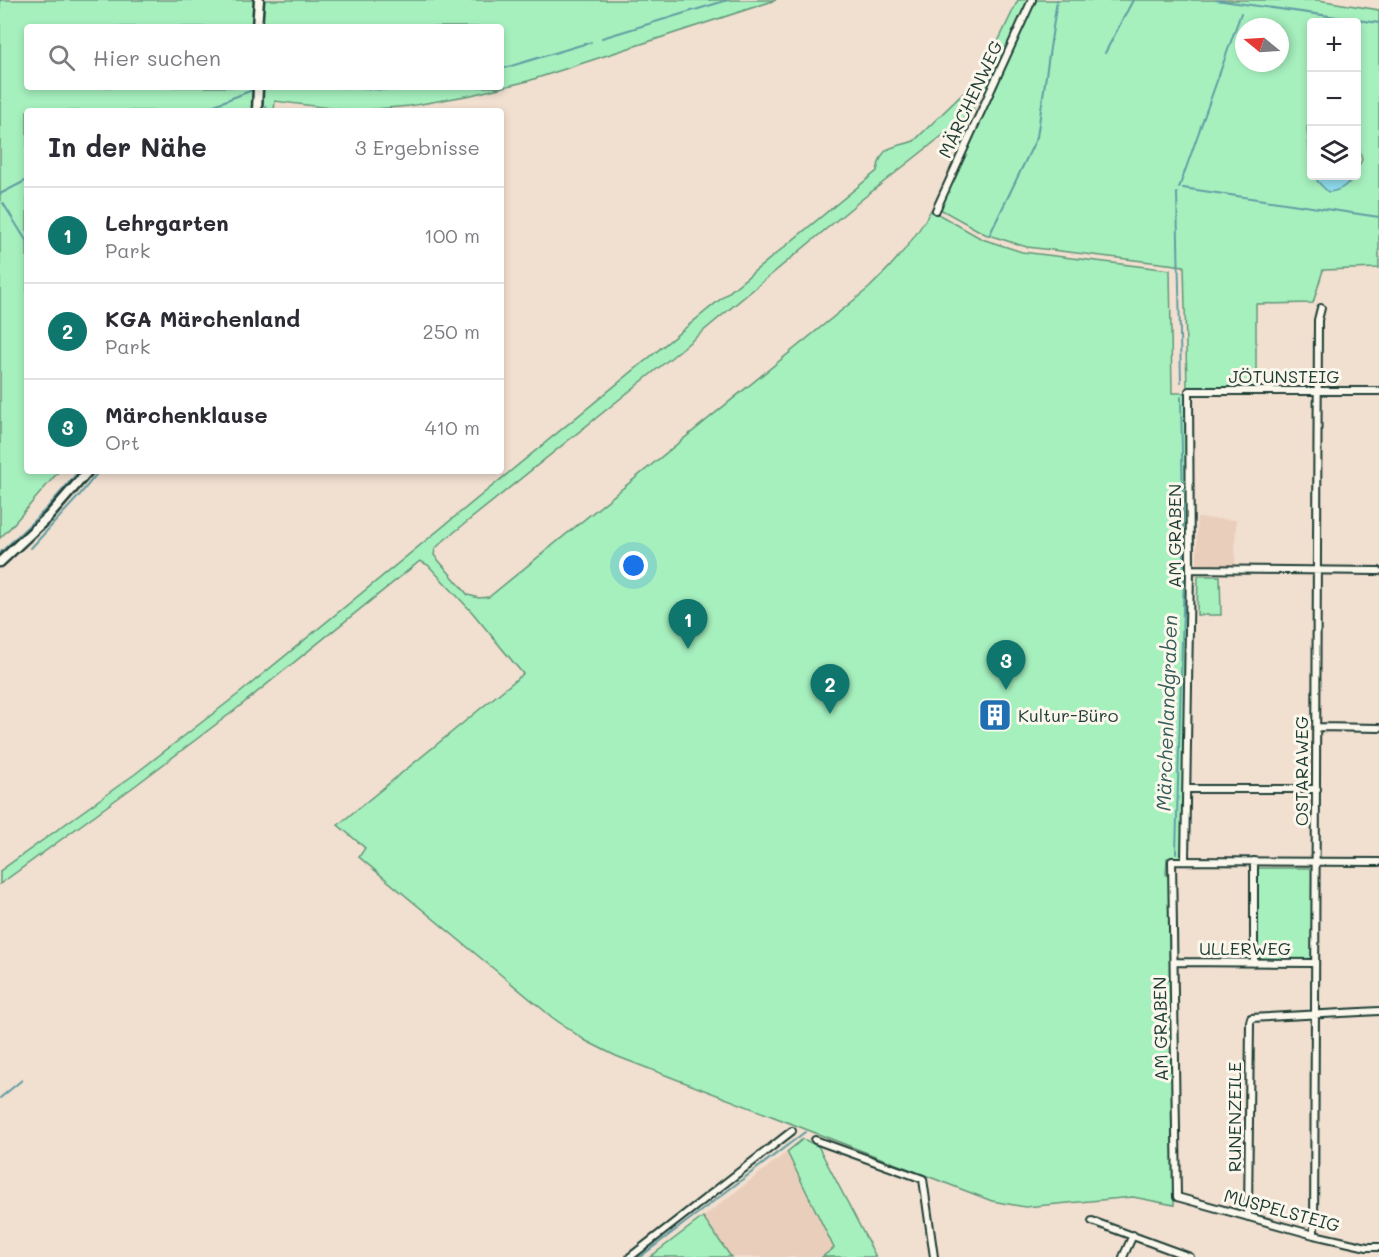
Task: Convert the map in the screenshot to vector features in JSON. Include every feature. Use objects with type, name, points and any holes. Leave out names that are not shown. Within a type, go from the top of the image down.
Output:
[{"type":"main road","points":[[257,24],[259,0]]},
{"type":"main road","points":[[257,108],[258,90]]},
{"type":"main road","points":[[0,562],[48,517],[85,474]]},
{"type":"street","name":"MÄRCHENWEG","points":[[936,210],[1032,0]]},
{"type":"street","name":"OSTARAWEG","points":[[1314,1234],[1318,320],[1321,308]]},
{"type":"street","name":"JÖTUNSTEIG","points":[[1189,391],[1379,391]]},
{"type":"street","name":"AM GRABEN","points":[[1177,1197],[1172,861],[1185,860],[1190,570],[1189,391]]},
{"type":"street","points":[[1190,570],[1379,571]]},
{"type":"street","points":[[1317,727],[1379,728]]},
{"type":"street","points":[[1187,789],[1317,789]]},
{"type":"street","points":[[1185,860],[1379,862]]},
{"type":"street","points":[[1254,861],[1254,963]]},
{"type":"street","name":"ULLERWEG","points":[[1174,962],[1315,963]]},
{"type":"street","points":[[1315,1014],[1379,1011]]},
{"type":"street","name":"RUNENZEILE","points":[[1248,1217],[1251,1018],[1315,1014]]},
{"type":"street","points":[[630,1257],[792,1131]]},
{"type":"street","points":[[815,1140],[923,1179],[934,1257]]},
{"type":"street","name":"MUSPELSTEIG","points":[[1177,1197],[1314,1234],[1367,1247],[1379,1247]]},
{"type":"street","points":[[1092,1221],[1190,1257]]},
{"type":"street","points":[[1123,1257],[1133,1235]]},
{"type":"shaded area","points":[[1197,518],[1236,520],[1235,567],[1197,567]]},
{"type":"shaded area","points":[[787,1152],[834,1249],[822,1257],[731,1257],[703,1217]]},
{"type":"green space","points":[[0,0],[776,0],[504,87],[504,24],[24,24],[24,90],[491,90],[410,106],[387,108],[330,108],[275,101],[274,108],[24,108],[24,474],[56,474],[0,538]]},
{"type":"green space","points":[[1018,0],[1318,0],[1379,10],[1379,268],[1323,270],[1313,303],[1256,304],[1256,389],[1187,387],[1184,266],[1027,247],[985,234],[940,209],[997,86],[975,90],[981,94],[971,113],[442,542],[435,549],[434,555],[468,595],[479,598],[489,597],[869,288],[903,251],[931,210],[982,239],[1022,252],[1170,270],[1172,393],[1185,393],[1187,568],[1183,858],[1167,858],[1166,874],[1170,879],[1174,1205],[1133,1197],[1025,1207],[992,1201],[616,1056],[586,1041],[553,1018],[359,857],[365,848],[338,825],[523,674],[472,612],[428,565],[420,561],[235,710],[0,884],[0,871],[135,774],[241,692],[877,171],[885,151],[914,141],[982,75]]},
{"type":"green space","points":[[1198,576],[1220,576],[1221,615],[1197,615]]},
{"type":"green space","points":[[1257,868],[1310,868],[1312,870],[1312,956],[1307,961],[1263,960],[1256,953]]},
{"type":"green space","points":[[803,1139],[818,1146],[876,1257],[822,1257],[834,1248],[787,1152]]},
{"type":"green space","points":[[703,1217],[731,1257],[650,1257]]},
{"type":"water","points":[[1317,180],[1350,180],[1343,187],[1328,192]]},
{"type":"waterway","points":[[602,38],[728,0]]},
{"type":"waterway","points":[[990,234],[1037,137],[1057,0]]},
{"type":"waterway","points":[[1105,53],[1133,0]]},
{"type":"waterway","points":[[1216,0],[1379,23]]},
{"type":"waterway","name":"Märchenlandgraben","points":[[1179,188],[1241,13]]},
{"type":"waterway","points":[[504,68],[591,42]]},
{"type":"waterway","points":[[207,108],[252,90]]},
{"type":"waterway","points":[[0,194],[24,182]]},
{"type":"waterway","points":[[1183,188],[1379,217]]},
{"type":"waterway","name":"Märchenlandgraben","points":[[1177,193],[1181,382]]},
{"type":"waterway","points":[[3,203],[24,237]]},
{"type":"waterway","name":"Märchenlandgraben","points":[[1181,397],[1184,566]]},
{"type":"waterway","points":[[0,553],[47,508],[76,474]]},
{"type":"waterway","points":[[31,548],[97,474]]},
{"type":"waterway","name":"Märchenlandgraben","points":[[1176,853],[1184,574]]},
{"type":"waterway","points":[[0,1098],[22,1080]]},
{"type":"waterway","points":[[640,1257],[805,1132]]},
{"type":"place","name":"Lehrgarten","points":[[688,649]]},
{"type":"place","name":"Märchenklause","points":[[1006,690]]},
{"type":"place","name":"KGA Märchenland","points":[[830,714]]},
{"type":"place","name":"Kultur-Büro","points":[[995,715]]}]
